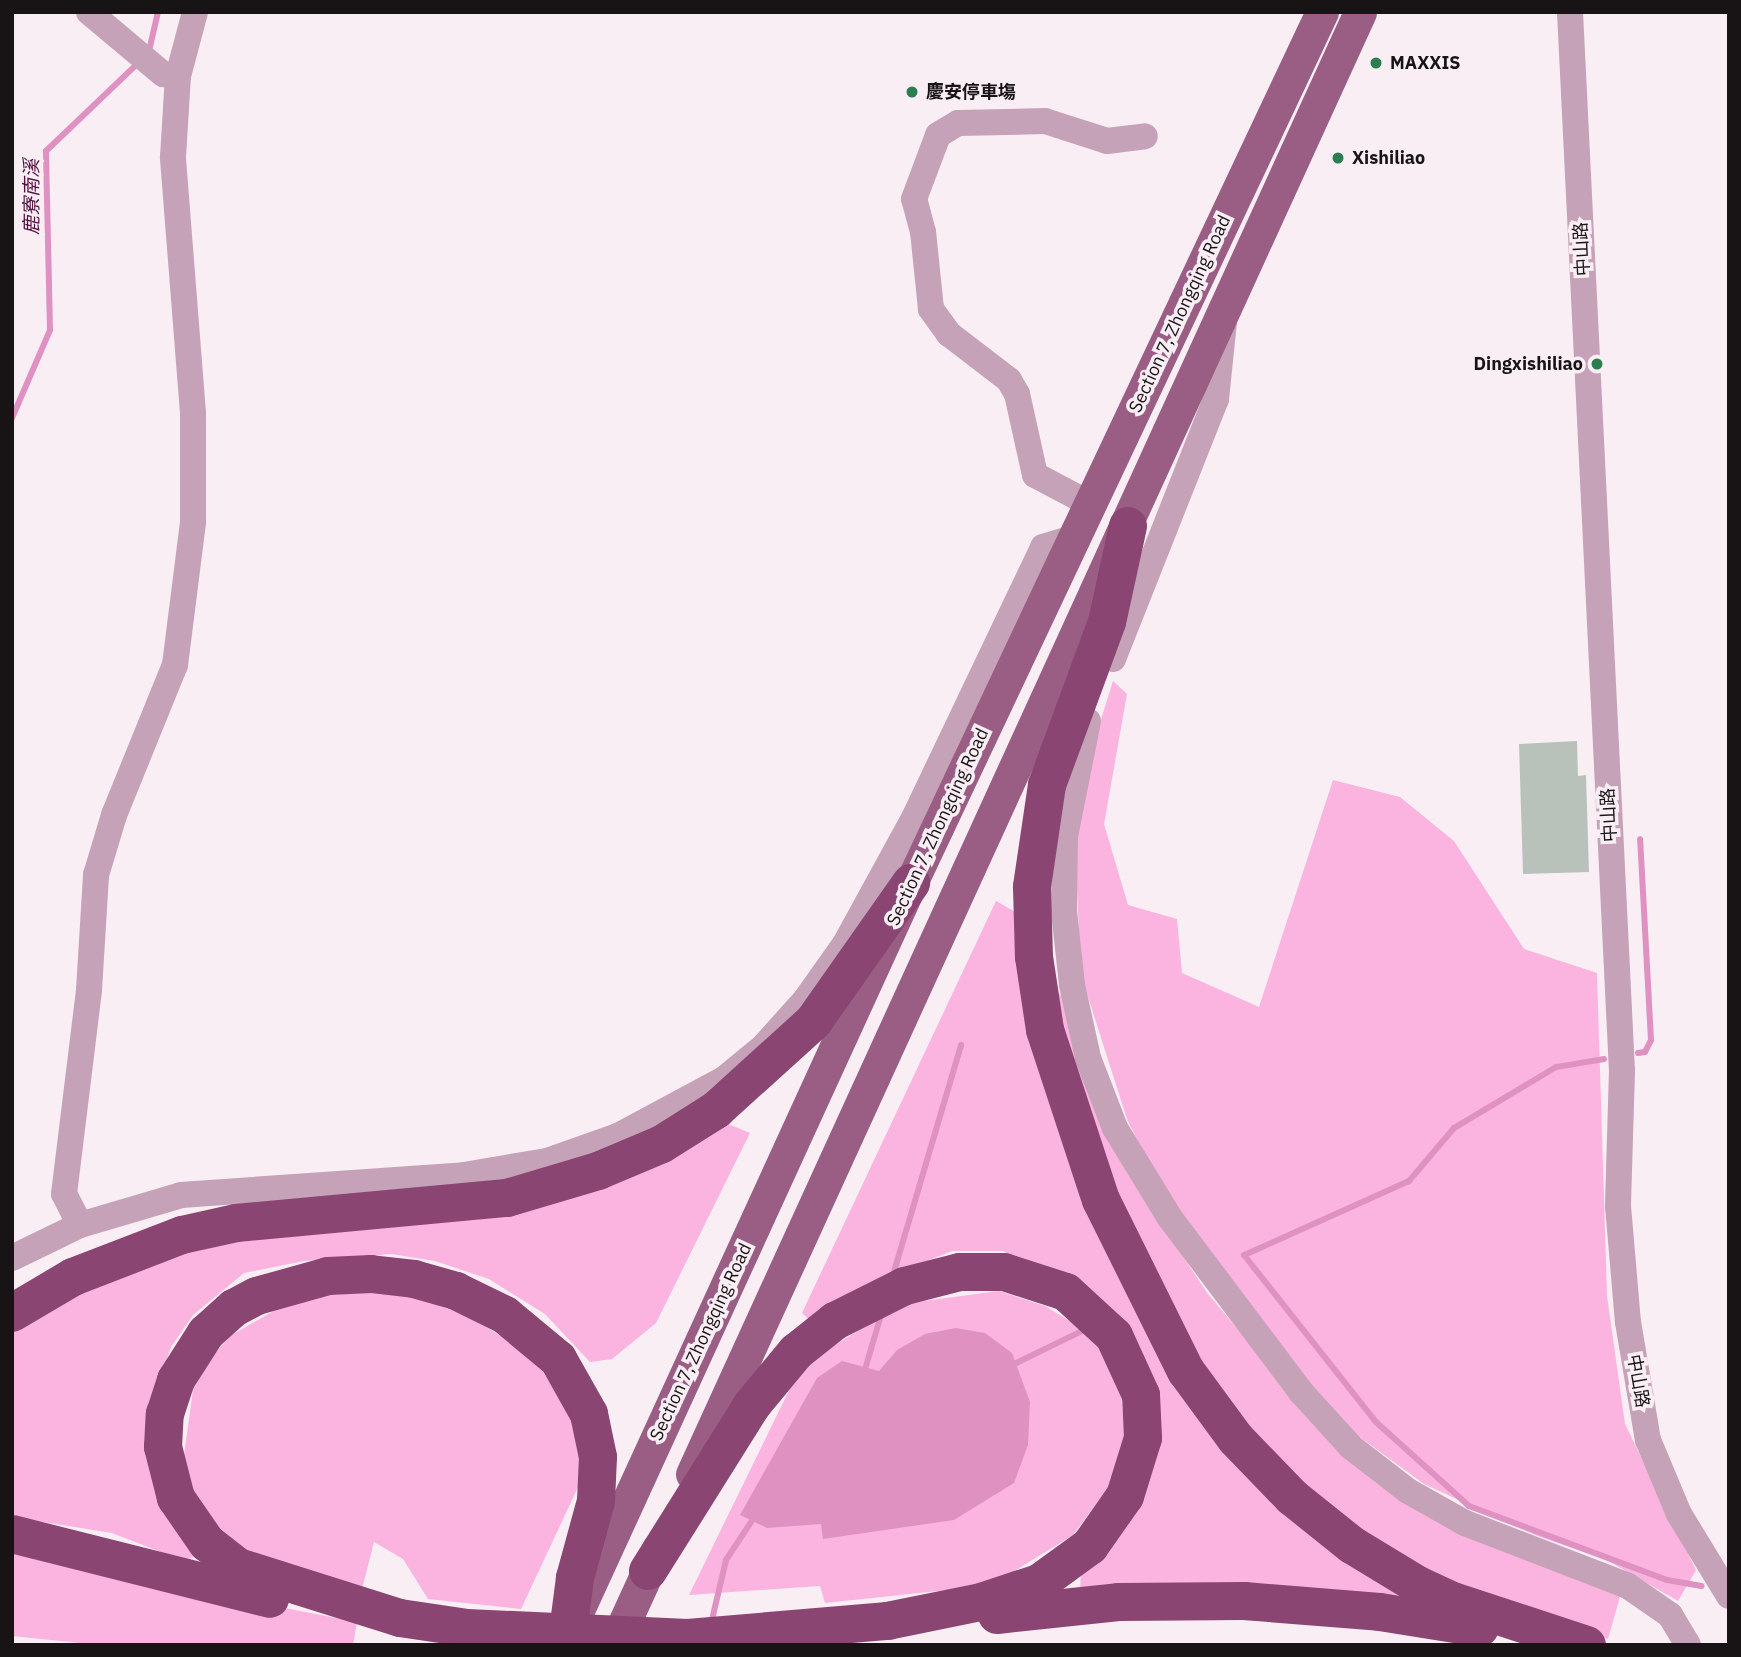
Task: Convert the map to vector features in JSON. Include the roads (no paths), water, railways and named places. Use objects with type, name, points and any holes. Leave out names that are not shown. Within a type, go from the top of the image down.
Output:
[{"type":"highway","points":[[1128,526],[1107,622],[1047,785],[1032,887],[1034,957],[1045,1030],[1101,1200],[1186,1371],[1236,1439],[1292,1497],[1352,1545],[1418,1585],[1453,1601],[1576,1642]]},
{"type":"highway","points":[[12,1313],[73,1277],[182,1235],[236,1223],[507,1198],[598,1171],[662,1144],[716,1110],[814,1021],[911,883]]},
{"type":"highway","points":[[648,1571],[752,1405],[796,1352],[835,1321],[905,1286],[960,1272],[1025,1276],[1066,1292],[1114,1336],[1141,1395],[1143,1437],[1125,1496],[1090,1546],[1039,1583],[981,1602],[888,1621]]},
{"type":"highway","points":[[400,1618],[238,1567],[206,1543],[176,1498],[163,1447],[166,1414],[176,1380],[206,1333],[234,1308],[257,1296],[328,1276],[371,1274],[414,1279],[456,1291],[505,1315],[558,1359],[589,1414],[598,1457],[596,1501],[575,1578],[565,1639]]},
{"type":"highway","points":[[12,1534],[318,1609],[467,1628],[688,1638],[888,1621],[955,1622],[1118,1602],[1244,1601],[1367,1610],[1532,1638],[1576,1642]]},
{"type":"main road","name":"Section 7, Zhongqing Road","points":[[565,1639],[911,883],[1322,12]]},
{"type":"main road","points":[[614,1645],[1225,314],[1360,12]]},
{"type":"street","points":[[89,12],[163,74]]},
{"type":"street","points":[[80,1225],[64,1194],[89,990],[96,874],[114,815],[175,665],[193,523],[193,413],[173,158],[178,76],[195,12]]},
{"type":"street","name":"中山路","points":[[1570,12],[1622,1070],[1618,1206],[1628,1322],[1648,1440],[1679,1514],[1729,1597]]},
{"type":"street","points":[[1090,504],[1035,475],[1017,394],[1009,380],[949,334],[931,309],[923,232],[914,200],[938,135],[958,123],[1045,121],[1107,141],[1145,136]]},
{"type":"street","points":[[1225,314],[1216,399],[1086,726],[1070,799],[1063,874],[1066,948],[1079,1022],[1101,1093],[1115,1128],[1170,1218],[1301,1392],[1351,1447],[1408,1491],[1465,1523],[1628,1586],[1670,1615],[1688,1645]]},
{"type":"street","points":[[12,1258],[80,1225],[181,1195],[464,1175],[547,1161],[618,1136],[724,1079],[763,1046],[797,1009],[845,944],[914,818],[1043,547],[1075,537]]},
{"type":"waterway","name":"鹿寮南溪","points":[[149,51],[158,12]]},
{"type":"waterway","name":"鹿寮南溪","points":[[12,418],[50,330],[46,151],[139,62]]},
{"type":"waterway","points":[[1638,1053],[1645,1052],[1651,1040],[1640,839]]},
{"type":"waterway","points":[[893,1275],[961,1045]]},
{"type":"waterway","points":[[1604,1059],[1556,1067],[1454,1128],[1409,1181],[1244,1255],[1376,1422],[1469,1506],[1667,1580],[1701,1586]]},
{"type":"waterway","points":[[863,1376],[882,1312]]},
{"type":"waterway","points":[[1010,1366],[1088,1328]]},
{"type":"waterway","points":[[711,1624],[726,1560],[755,1516]]},
{"type":"place","name":"MAXXIS","points":[[1376,63]]},
{"type":"place","name":"慶安停車塲","points":[[912,92]]},
{"type":"place","name":"Xishiliao","points":[[1338,158]]},
{"type":"place","name":"Dingxishiliao","points":[[1597,364]]}]
